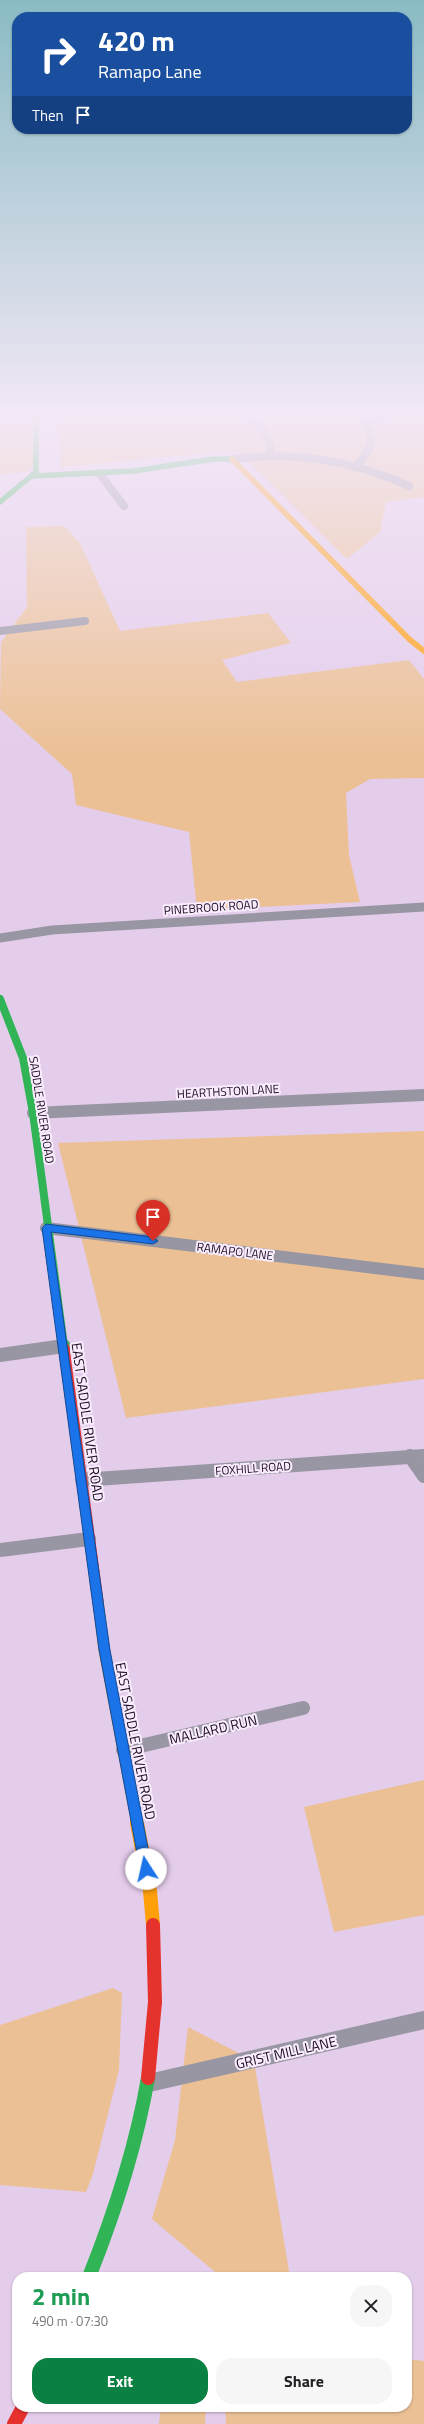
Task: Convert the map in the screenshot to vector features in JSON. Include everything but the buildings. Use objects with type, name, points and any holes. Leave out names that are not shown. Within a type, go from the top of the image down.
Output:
[{"type":"main road","points":[[303,530],[409,639],[424,651]]},
{"type":"main road","name":"SADDLE RIVER ROAD","points":[[0,999],[23,1058],[32,1113],[46,1228]]},
{"type":"main road","name":"EAST SADDLE RIVER ROAD","points":[[46,1228],[64,1346],[104,1650],[154,1916],[157,1994],[149,2083],[126,2176],[91,2272]]},
{"type":"main road","points":[[14,2424],[20,2412]]},
{"type":"street","points":[[0,631],[84,621]]},
{"type":"street","name":"PINEBROOK ROAD","points":[[0,938],[52,930],[424,907]]},
{"type":"street","name":"HEARTHSTON LANE","points":[[32,1113],[424,1095]]},
{"type":"street","name":"RAMAPO LANE","points":[[46,1228],[424,1274]]},
{"type":"street","points":[[0,1355],[64,1346]]},
{"type":"street","points":[[417,1456],[424,1476]]},
{"type":"street","name":"FOXHILL ROAD","points":[[82,1480],[417,1456]]},
{"type":"street","points":[[0,1550],[89,1539]]},
{"type":"street","name":"MALLARD RUN","points":[[123,1750],[303,1708]]},
{"type":"street","name":"GRIST MILL LANE","points":[[149,2083],[424,2020]]},
{"type":"shaded area","points":[[26,530],[68,530],[80,543],[120,631],[268,613],[291,643],[222,660],[237,682],[409,660],[424,679],[424,778],[370,779],[346,793],[349,855],[360,902],[197,910],[189,832],[76,805],[72,774],[0,709],[1,642],[27,607]]},
{"type":"shaded area","points":[[318,530],[380,530],[380,532],[347,559]]},
{"type":"shaded area","points":[[424,1131],[424,1379],[126,1418],[58,1143]]},
{"type":"shaded area","points":[[424,1780],[424,1915],[334,1932],[304,1807]]},
{"type":"shaded area","points":[[113,1988],[122,1993],[119,2070],[93,2174],[86,2192],[0,2185],[0,2025]]},
{"type":"shaded area","points":[[188,2027],[254,2061],[289,2272],[215,2272],[152,2219],[175,2140]]},
{"type":"shaded area","points":[[412,2360],[424,2361],[424,2424],[226,2424],[225,2412],[412,2412]]},
{"type":"shaded area","points":[[160,2412],[206,2412],[205,2424],[159,2424]]},
{"type":"traffic: fast","points":[[0,999],[23,1058],[33,1113],[64,1348]]},
{"type":"traffic: fast","points":[[91,2272],[108,2229],[132,2154],[144,2104],[148,2078]]},
{"type":"traffic: slow","points":[[302,530],[409,639],[424,651]]},
{"type":"traffic: slow","points":[[98,1601],[104,1650],[150,1891],[153,1925]]},
{"type":"traffic: jam","points":[[64,1348],[98,1601]]},
{"type":"traffic: jam","points":[[148,2078],[155,2002],[155,1944],[153,1925]]},
{"type":"traffic: jam","points":[[14,2424],[20,2412]]},
{"type":"route","points":[[146,1869],[104,1650],[66,1361],[46,1228],[153,1241]]}]
